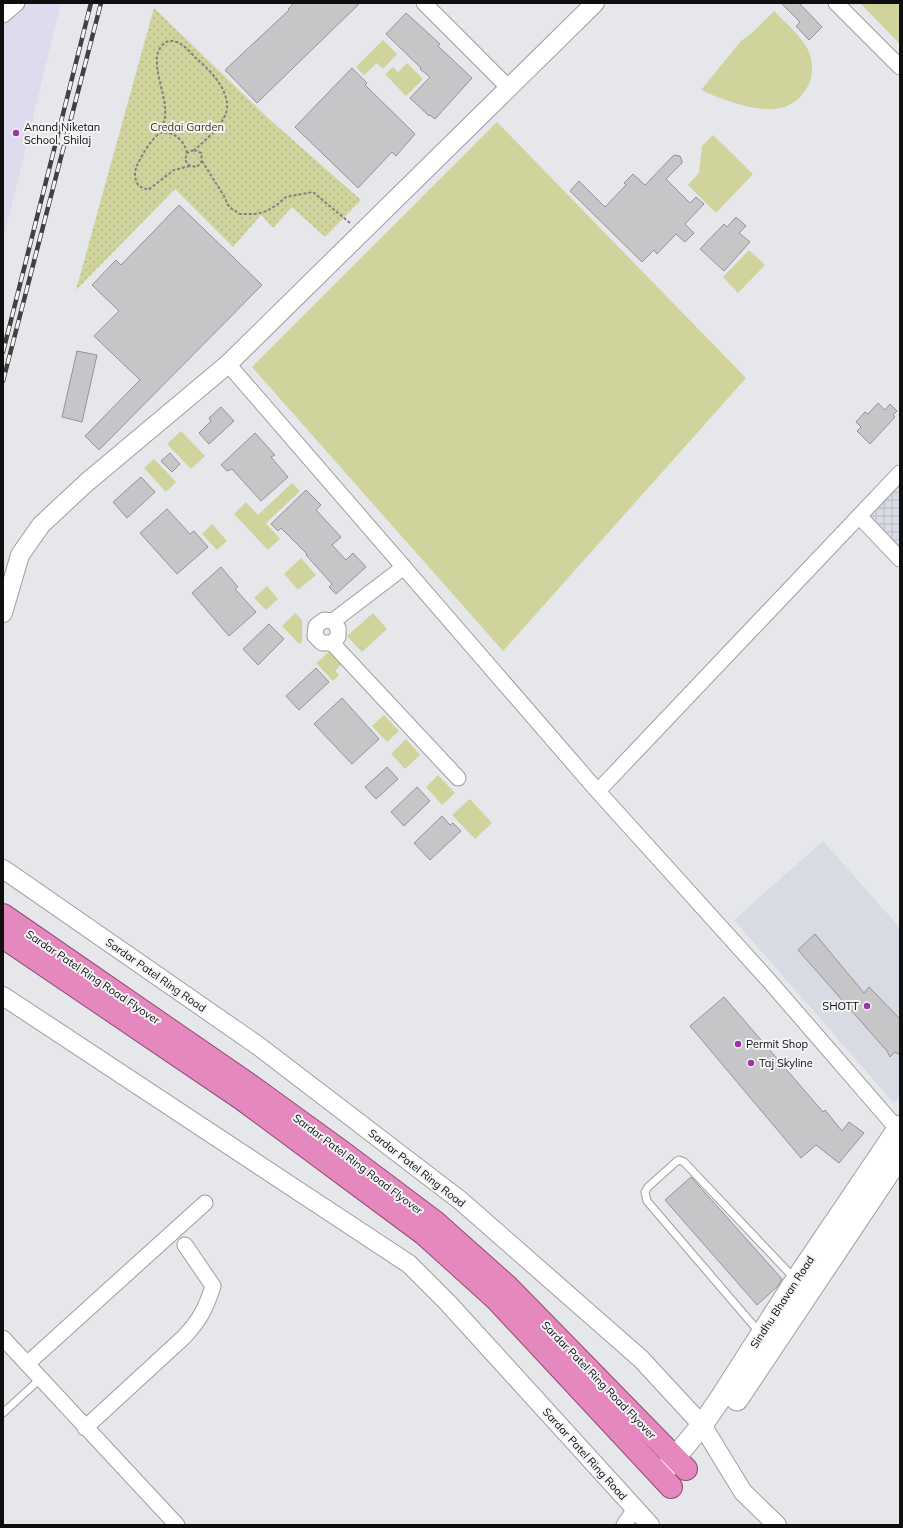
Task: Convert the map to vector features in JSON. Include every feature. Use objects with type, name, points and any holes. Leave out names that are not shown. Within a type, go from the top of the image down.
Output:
[{"type":"highway","name":"Sardar Patel Ring Road Flyover","points":[[3,916],[245,1082],[434,1221],[502,1292],[681,1463]]},
{"type":"highway","name":"Sardar Patel Ring Road Flyover","points":[[3,937],[242,1099],[333,1165],[502,1292],[666,1481]]},
{"type":"main road","name":"Sindhu Bhavan Road","points":[[666,1481],[706,1431],[720,1399],[796,1280],[899,1129]]},
{"type":"main road","name":"Sindhu Bhavan Road","points":[[706,1431],[722,1422],[900,1156]]},
{"type":"street","points":[[3,14],[17,3]]},
{"type":"street","points":[[424,3],[509,88]]},
{"type":"street","points":[[3,613],[20,556],[41,525],[86,483],[228,364],[595,3]]},
{"type":"street","points":[[836,3],[900,67]]},
{"type":"street","points":[[228,364],[598,791],[766,977],[899,1129]]},
{"type":"street","points":[[598,791],[900,473]]},
{"type":"street","points":[[859,516],[900,559]]},
{"type":"street","points":[[333,621],[338,628],[338,637],[332,643],[322,643],[315,636],[316,626],[324,620],[333,621],[404,567]]},
{"type":"street","points":[[332,643],[458,778]]},
{"type":"street","name":"Sardar Patel Ring Road","points":[[3,869],[257,1045],[461,1201],[641,1359],[706,1431],[743,1492],[777,1525]]},
{"type":"street","name":"Sardar Patel Ring Road","points":[[3,996],[409,1264],[448,1303],[650,1525]]},
{"type":"street","points":[[27,1364],[205,1203]]},
{"type":"street","points":[[85,1428],[184,1337],[196,1324],[207,1305],[213,1286],[185,1245]]},
{"type":"street","points":[[3,1338],[176,1525]]},
{"type":"street","points":[[624,1525],[635,1509]]},
{"type":"lane","points":[[762,1334],[647,1201],[645,1192],[648,1187],[677,1161],[681,1160],[796,1280]]},
{"type":"lane","points":[[3,1413],[40,1379]]},
{"type":"path","points":[[187,153],[194,150],[215,130],[221,122],[227,108],[222,89],[211,72],[180,44],[168,41],[161,46],[157,58],[165,107],[164,122],[160,133],[148,147],[136,169],[135,178],[139,186],[148,190],[174,170],[190,166],[197,167],[202,161]]},
{"type":"path","points":[[160,133],[167,132],[178,137],[183,143],[187,153],[185,160],[190,166]]},
{"type":"path","points":[[194,150],[201,153],[202,161],[224,196],[228,206],[236,212],[245,214],[261,213],[273,208],[286,197],[313,192],[343,218]]},
{"type":"shaded area","name":"Anand Niketan School, Shilaj","points":[[28,3],[61,3],[3,241],[3,25]]},
{"type":"shaded area","points":[[900,484],[900,547],[870,515]]},
{"type":"shaded area","points":[[823,841],[900,928],[900,1097],[894,1103],[734,920]]},
{"type":"green space","points":[[860,3],[900,3],[900,44]]},
{"type":"green space","name":"Credai Garden","points":[[154,8],[268,118],[361,200],[325,237],[292,207],[273,228],[261,215],[233,247],[175,189],[76,290]]},
{"type":"green space","points":[[774,11],[798,35],[810,54],[812,63],[811,78],[808,86],[800,97],[789,105],[769,109],[745,106],[701,90],[741,41],[753,32]]},
{"type":"green space","points":[[383,40],[397,54],[383,69],[377,63],[364,75],[356,67]]},
{"type":"green space","points":[[407,63],[423,79],[406,96],[385,74],[393,67],[398,72]]},
{"type":"green space","points":[[497,122],[746,378],[503,651],[252,367]]},
{"type":"green space","points":[[713,135],[753,174],[716,213],[688,185],[699,173],[702,146]]},
{"type":"green space","points":[[749,250],[765,265],[738,293],[723,277]]},
{"type":"green space","points":[[181,431],[205,456],[191,469],[167,444]]},
{"type":"green space","points":[[154,459],[176,482],[166,492],[144,468]]},
{"type":"green space","points":[[292,483],[300,491],[266,523],[280,539],[268,550],[234,514],[246,502],[258,515]]},
{"type":"green space","points":[[212,524],[227,541],[217,550],[202,534]]},
{"type":"green space","points":[[301,558],[316,575],[298,590],[284,574]]},
{"type":"green space","points":[[267,586],[278,599],[266,610],[254,598]]},
{"type":"green space","points":[[295,613],[302,620],[302,642],[299,644],[282,626]]},
{"type":"green space","points":[[373,613],[387,629],[362,652],[347,636]]},
{"type":"green space","points":[[330,651],[342,664],[335,671],[339,675],[333,681],[316,663]]},
{"type":"green space","points":[[384,715],[399,731],[387,742],[372,726]]},
{"type":"green space","points":[[406,739],[420,755],[405,769],[391,754]]},
{"type":"green space","points":[[438,775],[455,793],[442,805],[426,787]]},
{"type":"green space","points":[[470,799],[492,823],[475,839],[452,815]]},
{"type":"building","points":[[294,3],[360,3],[257,103],[225,70],[289,10],[288,9]]},
{"type":"building","points":[[781,3],[799,3],[822,27],[809,40],[796,26],[800,22]]},
{"type":"building","points":[[406,13],[440,44],[438,46],[472,78],[435,119],[430,115],[429,116],[410,98],[430,77],[420,69],[421,68],[386,34]]},
{"type":"building","points":[[352,68],[367,83],[365,85],[415,134],[396,156],[392,152],[358,188],[295,127]]},
{"type":"building","points":[[674,155],[680,156],[682,163],[666,179],[690,203],[696,197],[704,204],[685,224],[694,233],[685,242],[676,234],[657,254],[654,250],[642,262],[570,191],[579,181],[605,207],[626,185],[624,183],[633,174],[645,185]]},
{"type":"building","points":[[179,205],[262,285],[99,450],[85,436],[140,380],[94,336],[119,311],[92,285],[116,260],[121,265]]},
{"type":"building","points":[[736,217],[746,226],[739,233],[750,242],[724,271],[700,249],[724,224],[727,227]]},
{"type":"building","points":[[77,351],[97,355],[82,422],[62,417]]},
{"type":"building","points":[[878,403],[885,410],[890,404],[897,411],[893,415],[895,417],[870,444],[857,431],[861,427],[856,422],[865,412],[868,414]]},
{"type":"building","points":[[221,407],[234,421],[209,444],[199,433],[211,421],[209,418]]},
{"type":"building","points":[[255,433],[275,455],[271,457],[288,477],[261,501],[232,469],[227,471],[221,465]]},
{"type":"building","points":[[170,453],[180,464],[172,472],[161,461]]},
{"type":"building","points":[[141,477],[155,492],[127,518],[113,502]]},
{"type":"building","points":[[306,490],[321,505],[316,510],[341,537],[332,545],[346,560],[353,553],[366,567],[336,594],[329,587],[332,584],[306,555],[307,554],[281,528],[278,531],[271,524]]},
{"type":"building","points":[[167,509],[190,534],[194,531],[208,547],[177,574],[140,533]]},
{"type":"building","points":[[221,567],[238,587],[235,589],[256,612],[229,636],[192,593]]},
{"type":"building","points":[[269,624],[284,639],[258,665],[243,649]]},
{"type":"building","points":[[316,668],[329,682],[299,710],[286,696]]},
{"type":"building","points":[[342,698],[379,739],[352,764],[314,724]]},
{"type":"building","points":[[387,767],[398,779],[376,799],[365,787]]},
{"type":"building","points":[[417,787],[430,801],[404,826],[391,812]]},
{"type":"building","points":[[442,816],[450,825],[453,823],[461,831],[430,860],[414,843]]},
{"type":"building","name":"SHOTT","points":[[815,934],[864,993],[869,987],[900,1019],[900,1055],[895,1052],[890,1057],[887,1051],[798,950]]},
{"type":"building","name":"Taj Skyline","points":[[724,997],[823,1112],[825,1110],[842,1131],[849,1122],[864,1133],[839,1163],[816,1145],[801,1158],[690,1026]]},
{"type":"building","points":[[691,1177],[782,1279],[778,1286],[757,1305],[665,1200]]},
{"type":"railway","points":[[3,352],[91,3]]},
{"type":"railway","points":[[3,381],[101,3]]},
{"type":"place","name":"Anand Niketan School, Shilaj","points":[[16,133]]},
{"type":"place","name":"SHOTT","points":[[867,1006]]},
{"type":"place","name":"Permit Shop","points":[[738,1044]]},
{"type":"place","name":"Taj Skyline","points":[[751,1063]]}]
